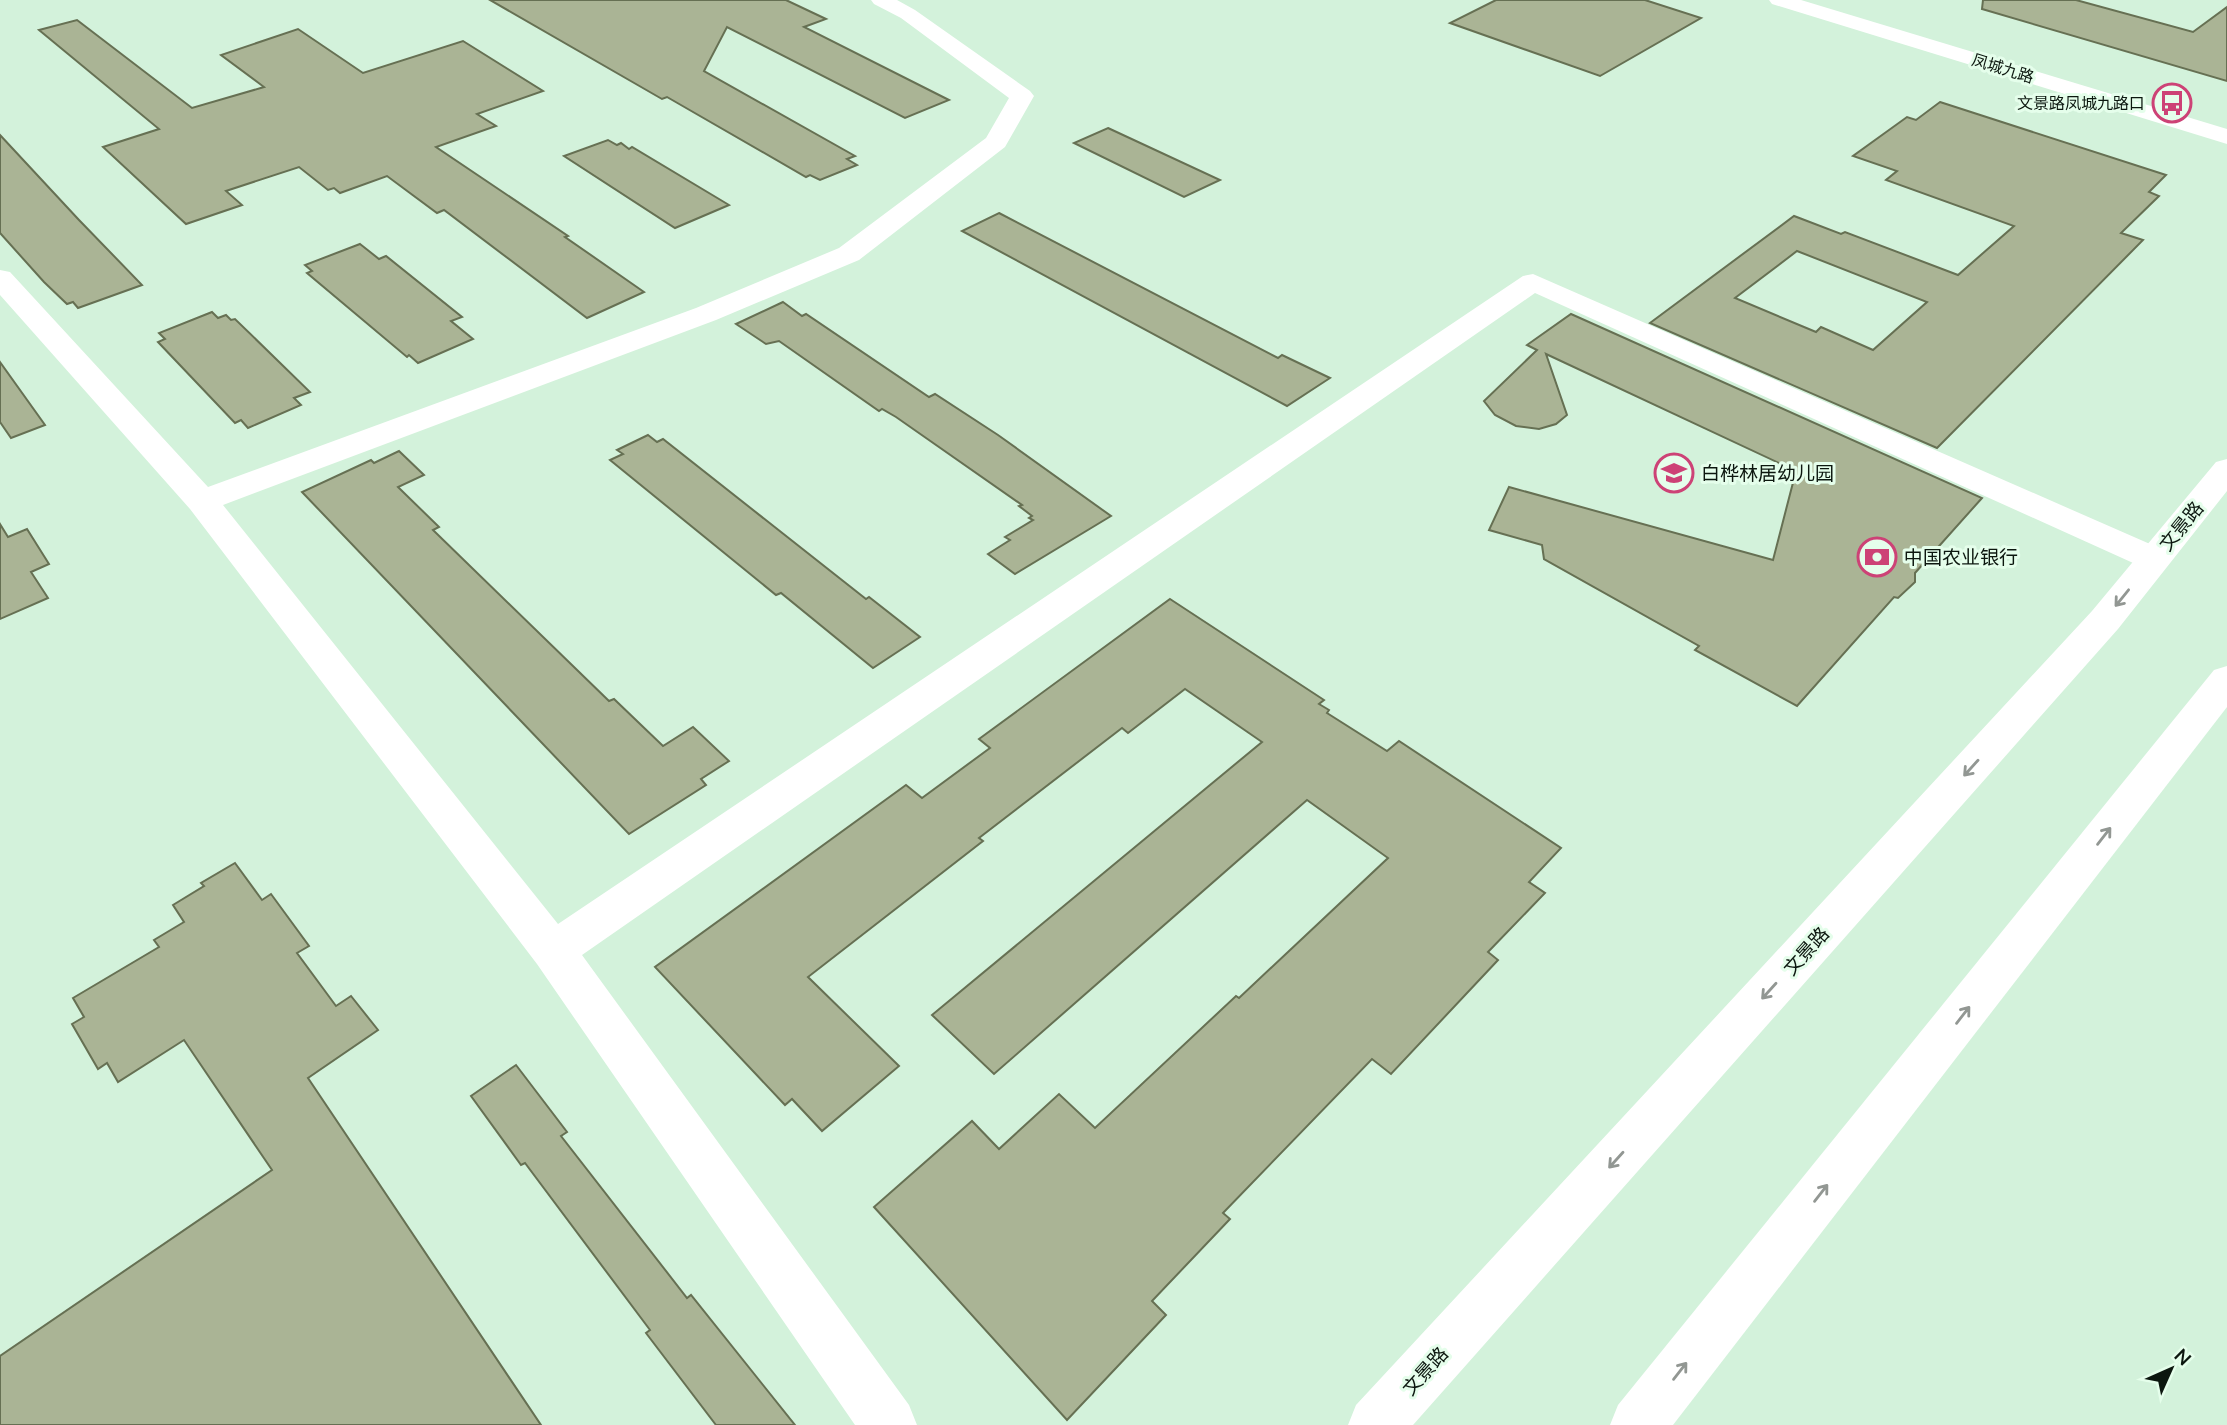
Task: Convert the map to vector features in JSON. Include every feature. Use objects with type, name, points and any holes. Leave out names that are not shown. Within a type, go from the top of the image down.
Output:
[{"type":"street","points":[[202,501],[706,314],[849,254],[996,142],[1022,96],[908,14],[881,0]]},
{"type":"street","name":"凤城九路","points":[[1779,0],[2227,136]]},
{"type":"street","name":"凤城九路","points":[[1824,0],[2227,120]]},
{"type":"street","points":[[0,278],[202,501],[553,951],[889,1425]]},
{"type":"street","points":[[553,951],[1534,282],[2154,559]]},
{"type":"street","name":"文景路","points":[[1376,1425],[2105,620],[2227,469]]},
{"type":"street","points":[[1638,1425],[2227,680]]},
{"type":"building","points":[[490,0],[786,0],[826,19],[804,27],[949,100],[905,118],[727,27],[704,71],[855,156],[847,159],[857,165],[820,180],[810,175],[806,177],[667,97],[662,99]]},
{"type":"building","points":[[1496,0],[1645,0],[1701,18],[1600,76],[1450,23]]},
{"type":"building","points":[[1983,0],[2076,0],[2193,32],[2227,7],[2227,81],[1982,9]]},
{"type":"building","points":[[77,20],[192,108],[264,87],[221,55],[298,29],[363,73],[463,41],[543,91],[477,114],[496,126],[436,147],[568,236],[565,237],[644,292],[587,318],[444,210],[437,213],[387,176],[340,193],[334,188],[328,190],[299,167],[226,191],[242,205],[186,224],[103,147],[159,129],[39,30]]},
{"type":"building","points":[[1940,102],[2166,175],[2149,192],[2159,196],[2121,233],[2143,240],[1937,448],[1650,323],[1794,216],[1841,234],[1845,232],[1958,275],[2014,226],[1886,180],[1897,171],[1853,156],[1907,117],[1916,120]],"holes":[[[1797,251],[1927,302],[1873,350],[1821,327],[1816,332],[1735,298]]]},
{"type":"building","points":[[1108,128],[1220,180],[1184,197],[1074,143]]},
{"type":"building","points":[[0,135],[142,285],[78,308],[73,302],[67,304],[44,282],[0,233]]},
{"type":"building","points":[[608,140],[617,145],[621,143],[629,149],[632,147],[729,205],[675,228],[564,156]]},
{"type":"building","points":[[999,213],[1278,358],[1282,355],[1330,378],[1287,406],[962,231]]},
{"type":"building","points":[[360,244],[379,259],[386,256],[462,317],[451,321],[473,339],[418,363],[409,355],[407,357],[307,273],[312,271],[305,265]]},
{"type":"building","points":[[783,302],[802,316],[806,314],[929,397],[935,394],[998,435],[1111,516],[1015,574],[988,554],[1010,540],[1005,537],[1033,520],[1029,518],[1032,516],[1019,506],[1022,505],[896,417],[882,409],[879,411],[779,341],[766,344],[736,324]]},
{"type":"building","points":[[212,312],[218,318],[226,315],[231,320],[235,319],[310,392],[294,398],[301,405],[248,428],[241,420],[235,423],[158,342],[165,339],[159,333]]},
{"type":"building","points":[[1571,314],[1982,498],[1915,573],[1915,582],[1898,598],[1894,597],[1797,706],[1695,650],[1699,646],[1544,559],[1542,545],[1489,530],[1509,487],[1773,560],[1796,471],[1546,354],[1567,415],[1556,424],[1539,429],[1516,426],[1495,415],[1484,401],[1537,350],[1527,345]]},
{"type":"building","points":[[0,362],[45,425],[11,438],[0,422]]},
{"type":"building","points":[[648,435],[657,442],[663,439],[866,599],[869,597],[920,637],[873,668],[781,593],[776,595],[610,460],[623,454],[617,450]]},
{"type":"building","points":[[399,451],[424,475],[398,487],[439,527],[433,530],[609,701],[614,699],[663,746],[693,727],[729,761],[701,779],[706,785],[629,834],[302,492],[371,460],[374,463]]},
{"type":"building","points":[[0,524],[8,537],[27,529],[49,564],[31,572],[48,598],[0,619]]},
{"type":"building","points":[[1170,599],[1324,700],[1319,704],[1329,710],[1327,713],[1387,751],[1399,741],[1561,848],[1529,882],[1545,893],[1488,952],[1498,960],[1391,1074],[1372,1059],[1223,1213],[1230,1219],[1152,1301],[1166,1315],[1067,1420],[874,1207],[972,1121],[999,1149],[1059,1094],[1095,1128],[1388,858],[1307,800],[994,1074],[932,1015],[1262,742],[1185,689],[1128,733],[1122,728],[979,838],[983,841],[808,977],[899,1066],[822,1131],[792,1099],[785,1105],[655,967],[906,785],[922,798],[990,748],[979,739]]},
{"type":"building","points":[[235,863],[262,900],[271,894],[309,946],[297,953],[336,1006],[351,996],[378,1030],[308,1078],[541,1425],[0,1425],[0,1356],[272,1170],[184,1040],[118,1082],[107,1063],[98,1069],[72,1024],[84,1017],[73,998],[159,947],[154,940],[184,922],[173,905],[204,886],[201,883]]},
{"type":"building","points":[[516,1065],[567,1132],[561,1136],[687,1298],[691,1295],[795,1425],[716,1425],[646,1333],[650,1330],[525,1163],[521,1165],[471,1096]]},
{"type":"place","name":"文景路凤城九路口","points":[[2172,103]]},
{"type":"place","name":"白桦林居幼儿园","points":[[1674,473]]},
{"type":"place","name":"中国农业银行","points":[[1877,557]]}]
